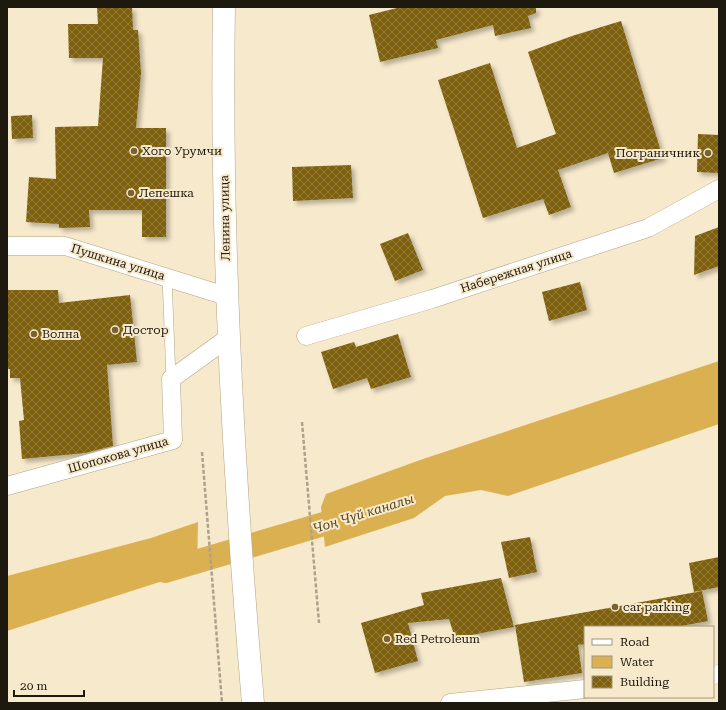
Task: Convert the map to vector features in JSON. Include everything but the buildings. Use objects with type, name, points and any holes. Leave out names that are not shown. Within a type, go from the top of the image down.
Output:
[{"type":"main road","name":"Ленина улица","points":[[224,7],[222,86],[226,296],[232,430],[253,703]]},
{"type":"street","name":"Набережная улица","points":[[306,336],[432,299],[648,228],[719,189]]},
{"type":"street","name":"Пушкина улица","points":[[7,246],[65,246],[226,296]]},
{"type":"street","points":[[171,379],[228,338]]},
{"type":"street","name":"Шопокова улица","points":[[7,486],[173,440],[171,379]]},
{"type":"street","points":[[450,703],[584,688]]},
{"type":"lane","points":[[167,277],[171,379]]},
{"type":"path","points":[[302,422],[319,623]]},
{"type":"path","points":[[202,452],[219,649],[222,703]]},
{"type":"water","points":[[719,361],[719,424],[508,496],[481,490],[445,496],[414,518],[325,547],[321,507],[326,494],[423,459]]},
{"type":"water","points":[[198,522],[197,570],[7,631],[7,576],[151,538]]},
{"type":"waterway","name":"Чоң Чүй каналы","points":[[165,571],[354,515]]},
{"type":"place","name":"Хого Урумчи","points":[[134,151]]},
{"type":"place","name":"Пограничник","points":[[708,153]]},
{"type":"place","name":"Лепешка","points":[[131,193]]},
{"type":"place","name":"Достор","points":[[115,330]]},
{"type":"place","name":"Волна","points":[[34,334]]},
{"type":"place","name":"car parking","points":[[615,607]]},
{"type":"place","name":"Red Petroleum","points":[[387,639]]}]
